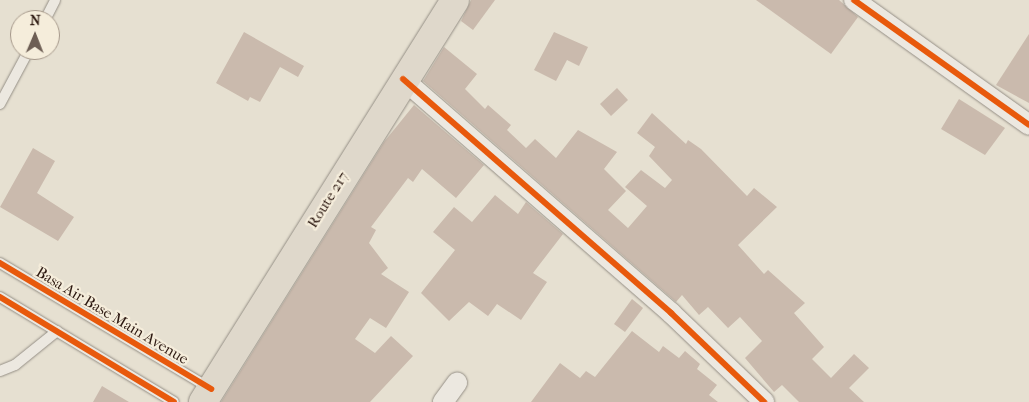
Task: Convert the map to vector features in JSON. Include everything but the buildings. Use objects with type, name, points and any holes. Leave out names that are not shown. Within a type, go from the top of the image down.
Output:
[{"type":"main road","name":"Route 217","points":[[207,395],[402,79],[455,0]]},
{"type":"street","points":[[854,0],[1029,126]]},
{"type":"street","points":[[402,79],[670,313],[764,402]]},
{"type":"street","points":[[443,402],[457,383]]},
{"type":"lane","points":[[0,104],[24,60]]},
{"type":"lane","name":"Basa Air Base Main Avenue","points":[[0,263],[207,395]]},
{"type":"lane","points":[[0,296],[174,402]]},
{"type":"lane","points":[[0,371],[15,365],[57,331]]},
{"type":"cycle path","points":[[854,0],[1029,125]]},
{"type":"cycle path","points":[[403,79],[671,313],[764,402]]},
{"type":"cycle path","points":[[0,263],[211,389]]},
{"type":"cycle path","points":[[0,297],[174,402]]}]
